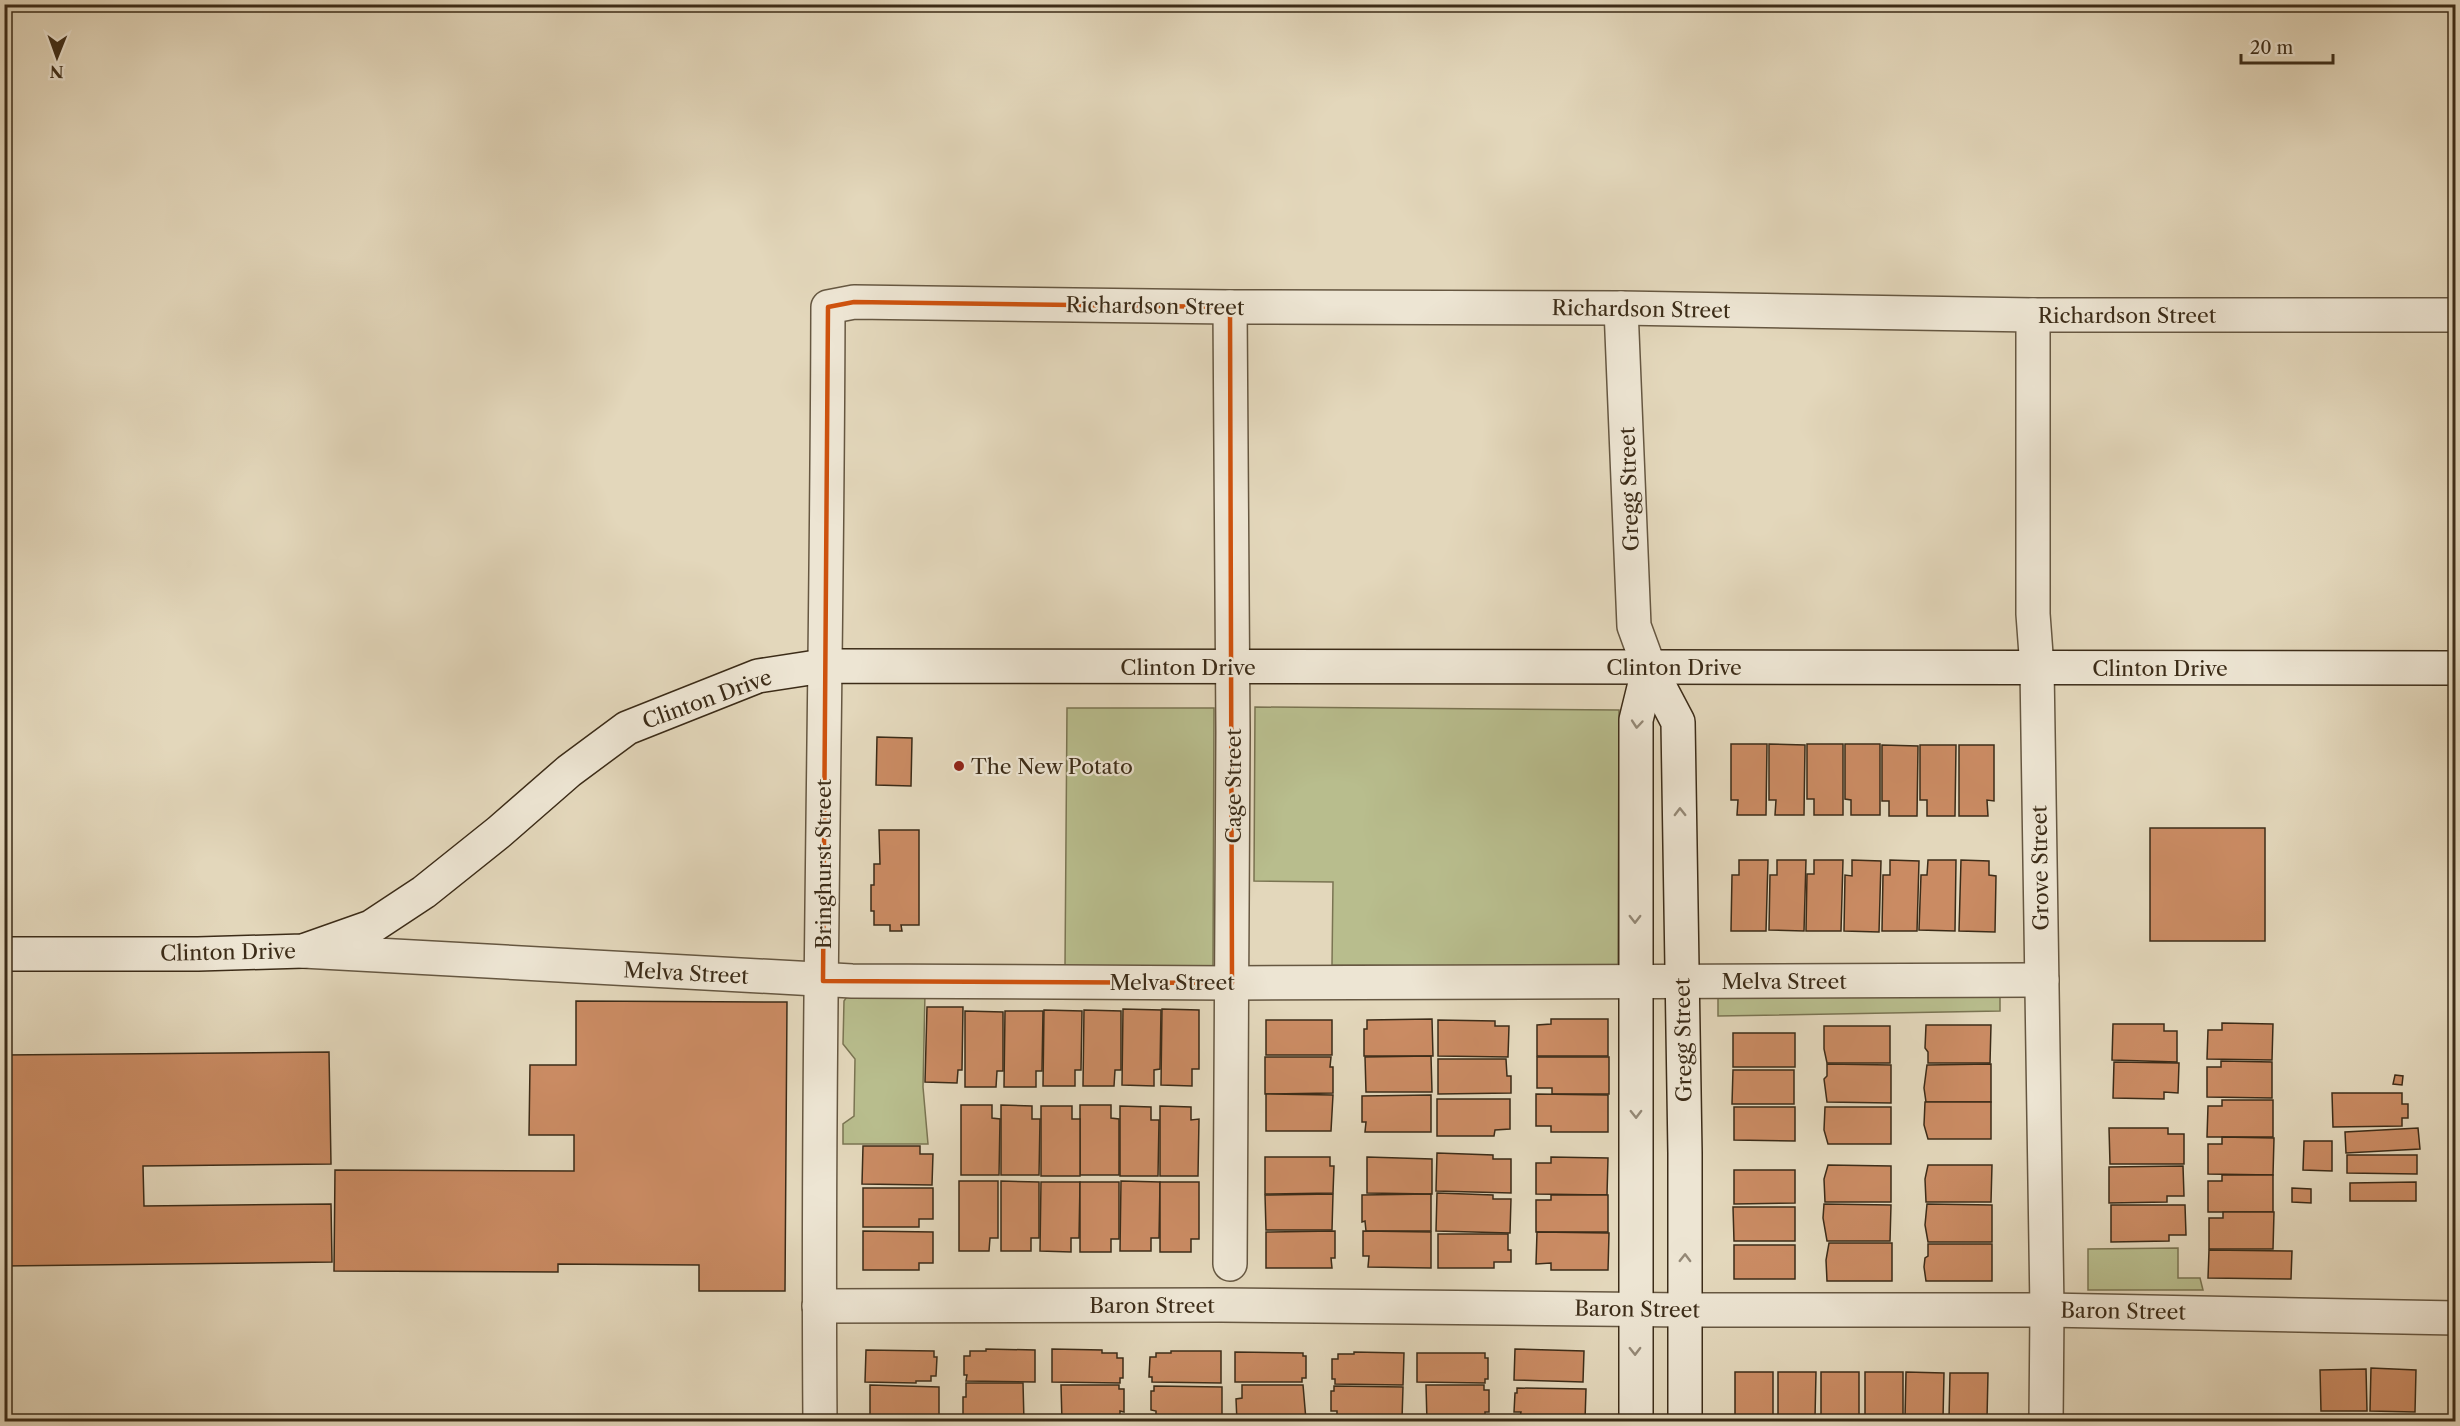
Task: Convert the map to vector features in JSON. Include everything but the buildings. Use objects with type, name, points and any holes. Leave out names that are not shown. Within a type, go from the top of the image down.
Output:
[{"type":"street","name":"Richardson Street","points":[[828,307],[854,302],[1230,307],[1621,308],[2033,315],[2456,315]]},
{"type":"street","name":"Bringhurst Street","points":[[820,1422],[823,666],[828,307]]},
{"type":"street","name":"Cage Street","points":[[1230,307],[1232,667],[1230,1264]]},
{"type":"street","name":"Gregg Street","points":[[1621,308],[1634,626],[1648,667],[1678,722],[1685,1153],[1685,1422]]},
{"type":"street","name":"Grove Street","points":[[2033,315],[2033,614],[2037,668],[2048,1310],[2046,1422]]},
{"type":"street","name":"Clinton Drive","points":[[4,954],[198,954],[303,951],[371,927],[424,892],[499,832],[569,771],[627,728],[758,676],[823,666],[2456,668]]},
{"type":"street","points":[[1636,1422],[1634,1308],[1637,1144],[1636,720],[1648,667]]},
{"type":"street","name":"Melva Street","points":[[303,951],[823,981],[1232,983],[2042,980]]},
{"type":"street","name":"Baron Street","points":[[819,1306],[1233,1305],[1684,1310],[2048,1310],[2456,1318]]},
{"type":"highlighted area","points":[[854,302],[1230,307],[1232,983],[823,981],[828,307]]},
{"type":"green space","points":[[1255,707],[1619,710],[1618,967],[1332,965],[1333,882],[1254,881]]},
{"type":"green space","points":[[1067,708],[1214,708],[1213,968],[1065,967]]},
{"type":"green space","points":[[2000,987],[2000,1011],[1718,1016],[1718,993]]},
{"type":"green space","points":[[850,992],[925,993],[923,1087],[928,1144],[843,1144],[843,1124],[854,1116],[855,1059],[843,1044],[844,1001]]},
{"type":"green space","points":[[2178,1248],[2178,1278],[2200,1278],[2203,1290],[2088,1290],[2088,1249]]},
{"type":"place","name":"The New Potato","points":[[959,766]]}]
